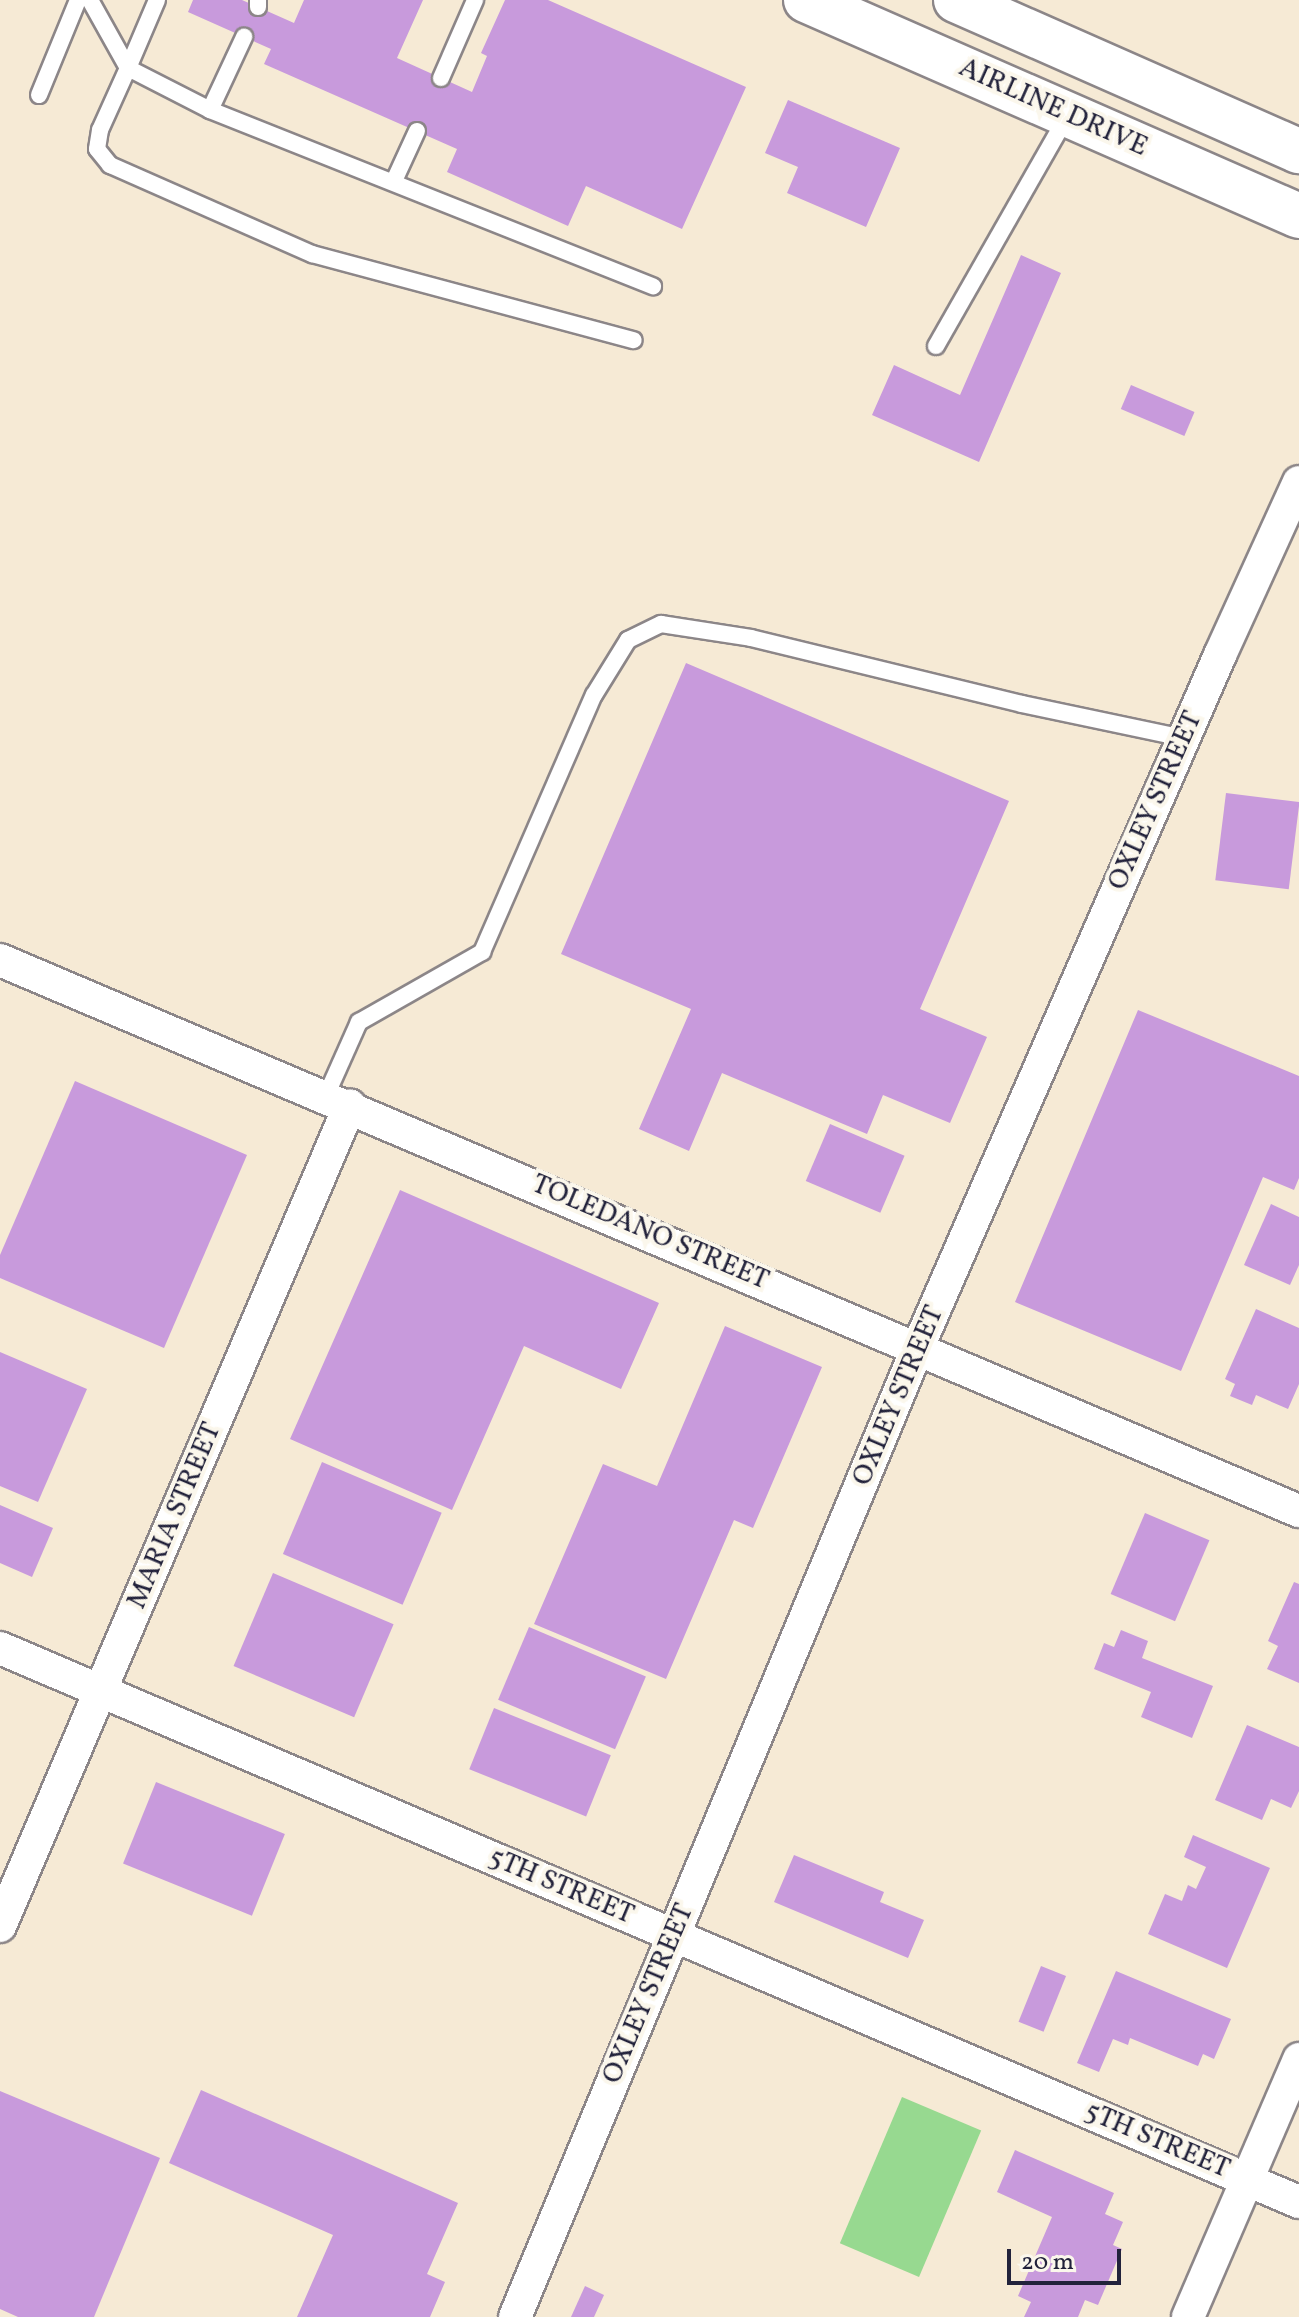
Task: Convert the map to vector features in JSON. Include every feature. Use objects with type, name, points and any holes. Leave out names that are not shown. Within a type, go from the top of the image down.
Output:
[{"type":"highway","points":[[956,0],[1299,151]]},
{"type":"highway","name":"AIRLINE DRIVE","points":[[818,2],[1299,216]]},
{"type":"street","name":"OXLEY STREET","points":[[515,2317],[918,1347],[1299,482]]},
{"type":"street","name":"TOLEDANO STREET","points":[[0,960],[338,1100],[1299,1511]]},
{"type":"street","name":"MARIA STREET","points":[[0,1926],[101,1690],[338,1100]]},
{"type":"street","name":"5TH STREET","points":[[0,1648],[1299,2202]]},
{"type":"street","points":[[1188,2317],[1299,2059]]},
{"type":"lane","points":[[39,95],[78,0]]},
{"type":"lane","points":[[90,0],[128,68],[210,110],[653,286]]},
{"type":"lane","points":[[157,0],[99,140],[97,149],[110,165],[312,254],[634,340]]},
{"type":"lane","points":[[441,78],[475,0]]},
{"type":"lane","points":[[210,110],[244,37]]},
{"type":"lane","points":[[936,346],[1067,114]]},
{"type":"lane","points":[[394,181],[417,131]]},
{"type":"lane","points":[[338,1100],[359,1022],[482,952],[594,695],[628,640],[661,624],[751,638],[1022,704],[1184,738]]},
{"type":"green space","points":[[902,2097],[981,2131],[919,2277],[840,2243]]},
{"type":"building","points":[[193,0],[242,0],[294,23],[304,0],[423,0],[397,58],[472,92],[487,56],[481,53],[505,0],[548,0],[746,87],[682,229],[586,186],[568,226],[447,172],[457,149],[264,64],[271,49],[188,12]]},
{"type":"building","points":[[788,100],[900,148],[866,227],[787,193],[798,167],[765,153]]},
{"type":"building","points":[[1021,255],[1061,273],[979,462],[872,415],[894,365],[960,395]]},
{"type":"building","points":[[1131,385],[1195,412],[1184,436],[1121,409]]},
{"type":"building","points":[[686,663],[1009,801],[920,1009],[987,1037],[950,1123],[883,1095],[867,1134],[722,1073],[689,1151],[639,1129],[691,1009],[561,954]]},
{"type":"building","points":[[1226,793],[1299,802],[1289,889],[1215,880]]},
{"type":"building","points":[[1138,1010],[1299,1076],[1299,1178],[1294,1190],[1263,1177],[1181,1371],[1015,1302]]},
{"type":"building","points":[[75,1081],[247,1155],[164,1348],[0,1278],[0,1255]]},
{"type":"building","points":[[830,1124],[905,1156],[880,1213],[806,1181]]},
{"type":"building","points":[[400,1190],[659,1303],[621,1389],[524,1346],[452,1510],[290,1439]]},
{"type":"building","points":[[1271,1204],[1299,1217],[1299,1265],[1290,1285],[1244,1265]]},
{"type":"building","points":[[1256,1309],[1299,1328],[1299,1384],[1288,1409],[1256,1395],[1252,1405],[1230,1396],[1235,1384],[1225,1379]]},
{"type":"building","points":[[725,1326],[822,1367],[753,1528],[734,1520],[666,1679],[534,1624],[603,1464],[657,1486]]},
{"type":"building","points":[[0,1352],[87,1389],[38,1502],[0,1486]]},
{"type":"building","points":[[322,1462],[442,1513],[403,1605],[283,1554]]},
{"type":"building","points":[[0,1505],[53,1528],[32,1577],[0,1563]]},
{"type":"building","points":[[1145,1513],[1209,1540],[1175,1621],[1111,1594]]},
{"type":"building","points":[[273,1573],[394,1624],[354,1717],[234,1666]]},
{"type":"building","points":[[1294,1582],[1299,1584],[1299,1683],[1267,1669],[1278,1646],[1268,1641]]},
{"type":"building","points":[[529,1627],[646,1677],[615,1749],[498,1700]]},
{"type":"building","points":[[1121,1630],[1148,1641],[1142,1658],[1213,1686],[1192,1738],[1141,1717],[1151,1692],[1094,1669],[1104,1643],[1114,1647]]},
{"type":"building","points":[[494,1708],[611,1755],[586,1816],[469,1769]]},
{"type":"building","points":[[1247,1725],[1299,1747],[1299,1791],[1291,1808],[1271,1799],[1262,1820],[1215,1800]]},
{"type":"building","points":[[156,1782],[285,1834],[252,1916],[123,1864]]},
{"type":"building","points":[[1193,1835],[1270,1868],[1227,1968],[1148,1934],[1165,1894],[1182,1901],[1188,1885],[1196,1889],[1206,1867],[1184,1857]]},
{"type":"building","points":[[794,1855],[884,1892],[880,1902],[924,1920],[908,1958],[774,1902]]},
{"type":"building","points":[[1041,1966],[1066,1976],[1044,2032],[1019,2022]]},
{"type":"building","points":[[1116,1971],[1231,2019],[1214,2059],[1203,2054],[1198,2066],[1130,2038],[1128,2045],[1113,2039],[1099,2072],[1077,2063]]},
{"type":"building","points":[[201,2090],[458,2203],[427,2274],[445,2282],[430,2317],[297,2317],[333,2235],[169,2163]]},
{"type":"building","points":[[0,2091],[160,2158],[94,2317],[18,2317],[0,2309]]},
{"type":"building","points":[[1015,2150],[1114,2193],[1105,2214],[1123,2222],[1113,2245],[1122,2249],[1098,2305],[1085,2300],[1078,2317],[1024,2317],[1031,2302],[1018,2296],[1052,2217],[997,2192]]},
{"type":"building","points":[[585,2286],[604,2295],[594,2317],[571,2317]]}]
